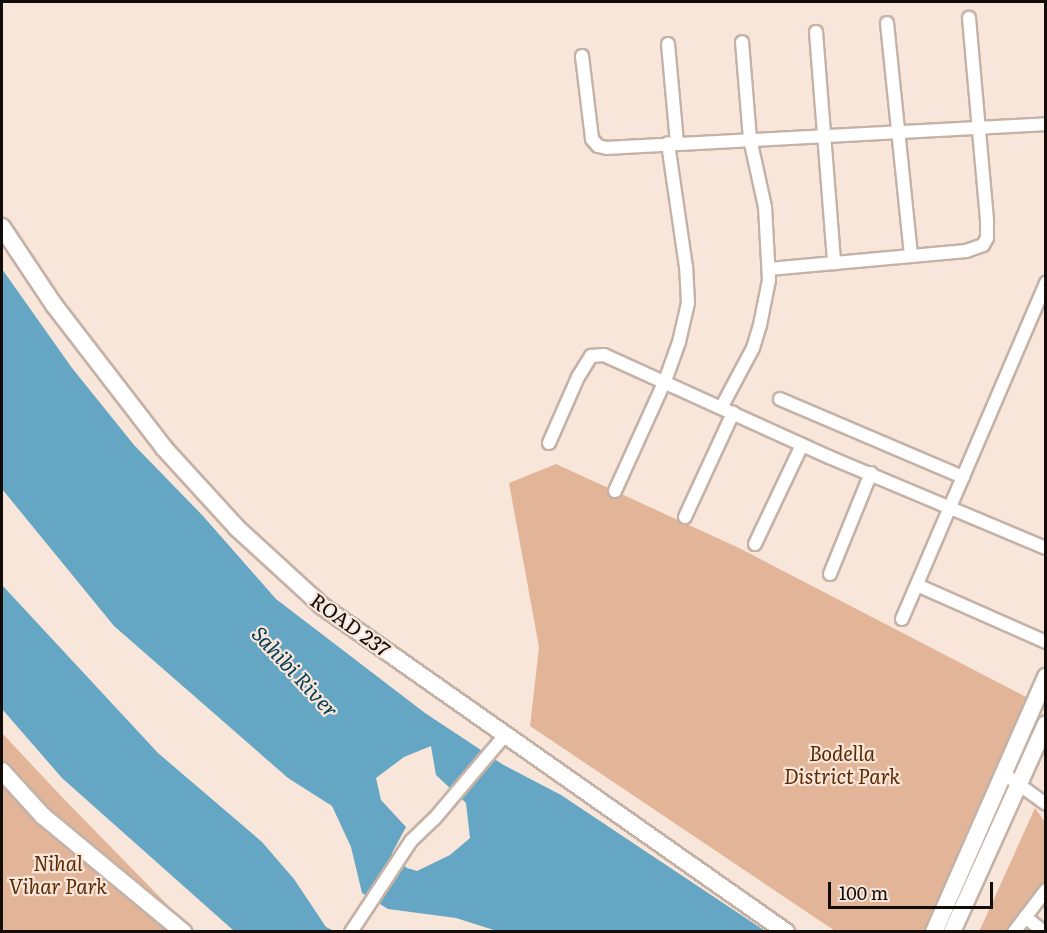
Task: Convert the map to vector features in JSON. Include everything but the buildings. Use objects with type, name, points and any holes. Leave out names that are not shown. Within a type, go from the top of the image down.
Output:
[{"type":"street","points":[[769,269],[966,251],[983,245],[987,238],[969,18]]},
{"type":"street","points":[[888,23],[911,256]]},
{"type":"street","points":[[816,32],[834,263]]},
{"type":"street","points":[[721,408],[753,348],[760,325],[769,269],[765,207],[750,139],[742,42]]},
{"type":"street","points":[[615,491],[665,381],[680,342],[688,303],[673,143],[668,44]]},
{"type":"street","points":[[582,56],[592,139],[598,146],[607,148],[1046,124]]},
{"type":"street","name":"ROAD 237","points":[[2,227],[54,306],[109,380],[164,448],[237,528],[322,606],[786,932]]},
{"type":"street","points":[[902,619],[1046,282]]},
{"type":"street","points":[[549,443],[578,377],[591,356],[604,355],[802,445],[1046,548]]},
{"type":"street","points":[[780,399],[963,477]]},
{"type":"street","points":[[685,517],[733,413]]},
{"type":"street","points":[[756,544],[802,445]]},
{"type":"street","points":[[830,574],[871,473]]},
{"type":"street","points":[[917,585],[1046,642]]},
{"type":"street","points":[[934,932],[1046,677]]},
{"type":"street","points":[[952,932],[1046,724]]},
{"type":"street","points":[[351,932],[411,841],[435,818],[506,734]]},
{"type":"street","points":[[2,771],[43,816],[183,932]]},
{"type":"street","points":[[1003,773],[1046,804]]},
{"type":"street","points":[[1014,932],[1043,898]]},
{"type":"street","points":[[1025,917],[1044,932]]},
{"type":"green space","name":"Bodella District Park","points":[[556,464],[739,548],[1028,698],[925,931],[835,931],[530,726],[539,647],[509,483]]},
{"type":"green space","name":"Nihal Vihar Park","points":[[2,733],[61,796],[193,931],[2,931]]},
{"type":"green space","points":[[1035,808],[1045,822],[1045,881],[1010,931],[979,932]]},
{"type":"water","name":"Sahibi River","points":[[2,269],[72,368],[134,445],[203,516],[276,599],[425,713],[502,764],[561,795],[765,931],[497,931],[456,918],[388,909],[362,893],[351,847],[332,806],[288,778],[114,626],[2,489]],"holes":[[[431,746],[436,775],[466,803],[470,838],[450,855],[417,871],[407,868],[392,853],[406,827],[381,800],[376,778],[404,757]]]},
{"type":"water","points":[[2,585],[158,753],[262,842],[294,879],[326,927],[334,931],[234,931],[62,778],[2,709]]}]
